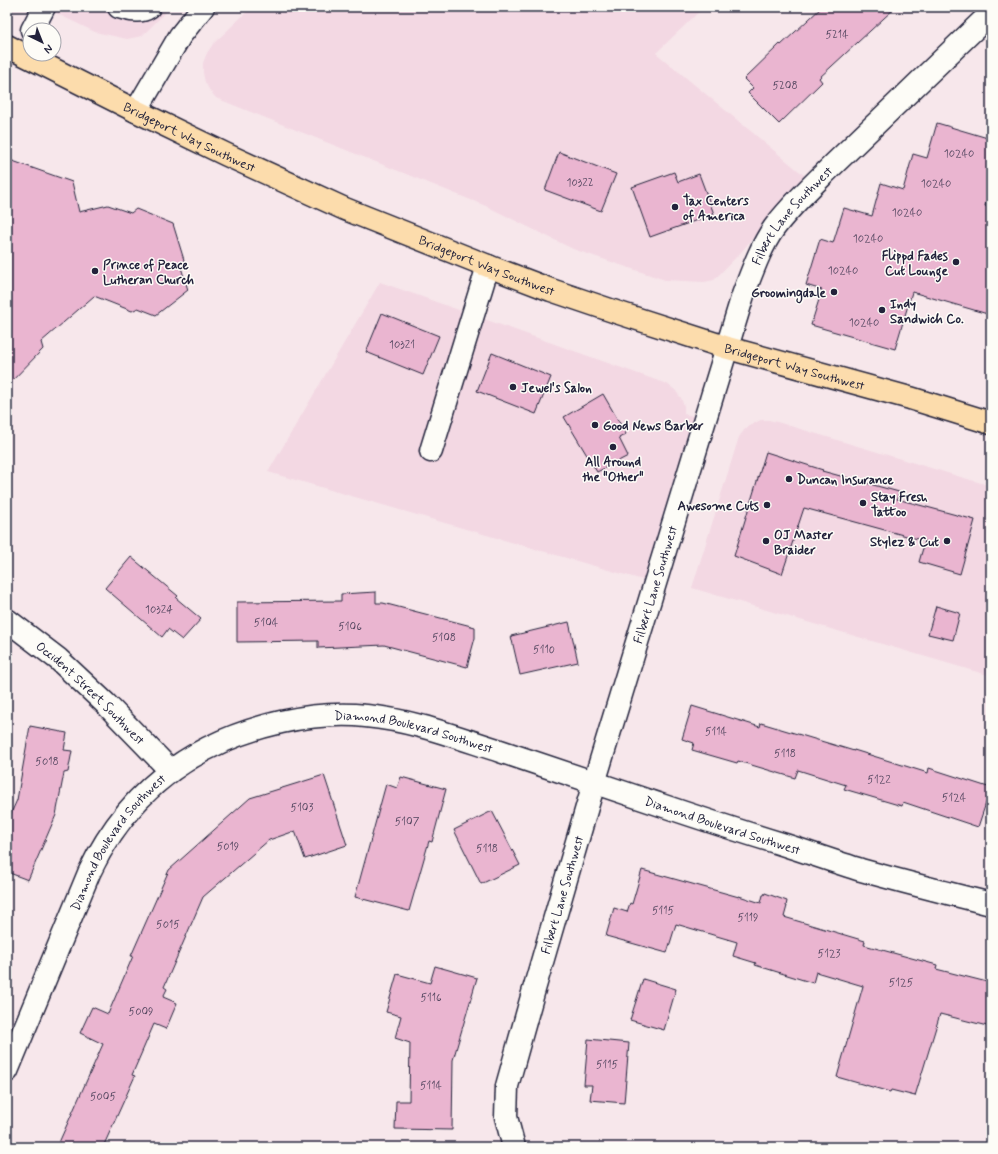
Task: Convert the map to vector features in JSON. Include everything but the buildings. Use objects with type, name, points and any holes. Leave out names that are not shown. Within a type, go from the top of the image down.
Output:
[{"type":"main road","name":"Bridgeport Way Southwest","points":[[19,45],[136,111],[227,155],[345,209],[488,266],[608,310],[728,348],[910,398],[991,423]]},
{"type":"street","points":[[36,22],[44,7]]},
{"type":"street","points":[[118,7],[129,10],[140,10],[149,7]]},
{"type":"street","points":[[136,111],[180,36],[204,7]]},
{"type":"street","name":"Filbert Lane Southwest","points":[[514,1147],[506,1117],[507,1086],[594,783],[743,295],[753,268],[774,228],[790,210],[833,165],[991,13]]},
{"type":"street","points":[[431,451],[488,266]]},
{"type":"street","name":"Occident Street Southwest","points":[[7,620],[58,659],[105,703],[170,770]]},
{"type":"street","name":"Diamond Boulevard Southwest","points":[[7,1071],[96,857],[109,836],[125,815],[153,784],[170,770],[209,746],[264,726],[300,718],[333,715],[365,716],[403,722],[450,735],[861,870],[991,904]]},
{"type":"shaded area","points":[[43,7],[171,7],[142,36],[127,39],[95,32]]},
{"type":"shaded area","points":[[252,7],[704,7],[656,53],[805,176],[742,251],[714,280],[704,282],[665,280],[573,249],[486,206],[216,98],[205,82],[203,63],[213,44]]},
{"type":"shaded area","points":[[380,282],[667,384],[675,390],[681,398],[684,406],[684,414],[693,416],[643,580],[268,472]]},
{"type":"shaded area","points":[[761,420],[777,422],[991,486],[991,676],[692,588],[739,437],[745,429]]},
{"type":"place","name":"Tax Centers of America","points":[[675,207]]},
{"type":"place","name":"Flippd Fades Cut Lounge","points":[[956,262]]},
{"type":"place","name":"Prince of Peace Lutheran Church","points":[[95,271]]},
{"type":"place","name":"Groomingdale","points":[[834,292]]},
{"type":"place","name":"Indy Sandwich Co.","points":[[882,310]]},
{"type":"place","name":"Jewel's Salon","points":[[513,387]]},
{"type":"place","name":"Good News Barber","points":[[595,425]]},
{"type":"place","name":"All Around the \"Other\"","points":[[613,447]]},
{"type":"place","name":"Duncan Insurance","points":[[789,479]]},
{"type":"place","name":"Stay Fresh Tattoo","points":[[863,503]]},
{"type":"place","name":"Awesome Cuts","points":[[767,505]]},
{"type":"place","name":"OJ Master Braider","points":[[766,541]]},
{"type":"place","name":"Stylez & Cut","points":[[947,541]]}]
